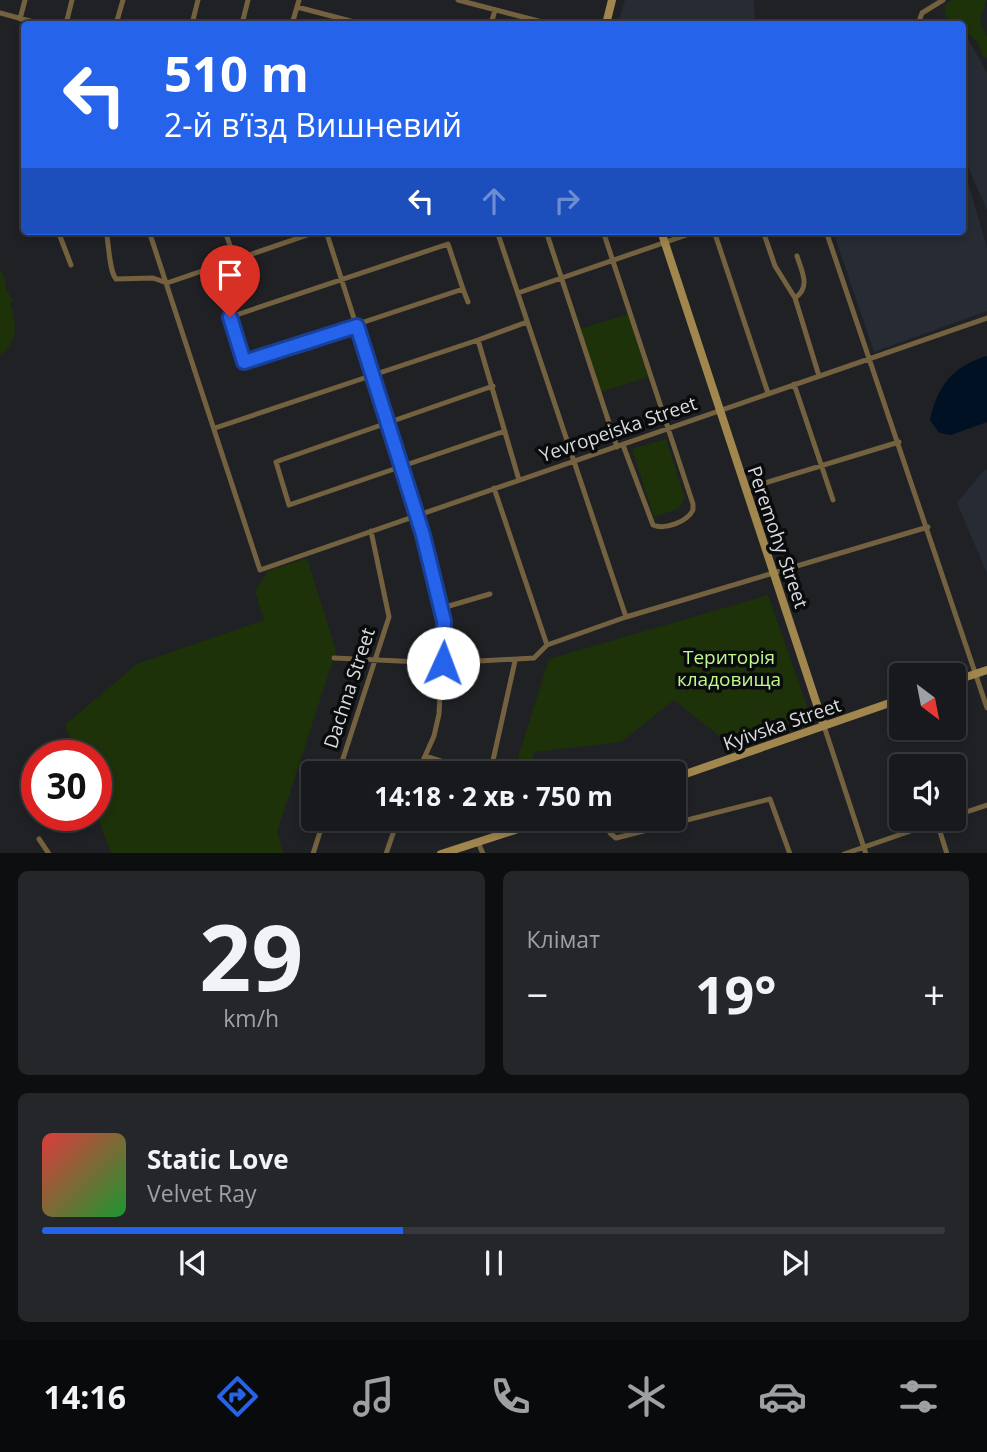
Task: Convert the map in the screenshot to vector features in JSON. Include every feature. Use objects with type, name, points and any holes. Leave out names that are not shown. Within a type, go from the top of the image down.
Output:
[{"type":"street","points":[[20,19],[25,0]]},
{"type":"street","points":[[67,21],[72,0]]},
{"type":"street","points":[[117,21],[123,0]]},
{"type":"street","points":[[193,21],[198,0]]},
{"type":"street","points":[[243,21],[248,0]]},
{"type":"street","points":[[458,0],[538,21]]},
{"type":"street","points":[[607,21],[612,0]]},
{"type":"street","points":[[919,21],[922,13],[943,0]]},
{"type":"street","points":[[293,21],[298,3],[342,21]]},
{"type":"street","points":[[492,21],[495,10]]},
{"type":"street","points":[[0,13],[28,21]]},
{"type":"street","points":[[60,235],[71,265]]},
{"type":"street","points":[[107,235],[112,255],[111,274],[116,279],[153,278],[167,283],[307,235]]},
{"type":"street","points":[[150,235],[215,429],[527,322]]},
{"type":"street","points":[[226,235],[235,260]]},
{"type":"street","points":[[327,235],[417,515],[442,608],[443,663],[439,715],[423,761]]},
{"type":"street","points":[[498,235],[625,617]]},
{"type":"street","points":[[547,235],[620,446],[650,522],[662,528],[687,519],[693,510],[604,235]]},
{"type":"street","name":"Peremohy Street","points":[[662,235],[865,850]]},
{"type":"street","points":[[517,293],[687,235]]},
{"type":"street","points":[[715,235],[768,393]]},
{"type":"street","points":[[764,235],[775,266],[795,298],[819,376]]},
{"type":"street","points":[[827,235],[987,708]]},
{"type":"street","points":[[463,289],[244,362],[230,317],[448,244],[468,302]]},
{"type":"street","points":[[795,298],[802,293],[805,283],[797,256]]},
{"type":"street","name":"Yevropeiska Street","points":[[215,429],[260,570],[987,318]]},
{"type":"street","points":[[478,340],[519,480]]},
{"type":"street","points":[[794,384],[834,500]]},
{"type":"street","points":[[493,386],[276,462],[289,505],[505,431]]},
{"type":"street","points":[[745,489],[899,442]]},
{"type":"street","points":[[494,488],[547,645]]},
{"type":"street","points":[[334,659],[443,663],[534,658],[547,645],[625,617],[774,575],[928,527]]},
{"type":"street","name":"Dachna Street","points":[[342,761],[389,611],[371,531]]},
{"type":"street","points":[[442,608],[491,594]]},
{"type":"street","points":[[493,761],[515,661]]},
{"type":"street","points":[[966,677],[987,670]]},
{"type":"street","name":"Kyivska Street","points":[[686,774],[889,703]]},
{"type":"street","points":[[425,756],[441,761]]},
{"type":"street","points":[[686,820],[770,799],[790,853]]},
{"type":"street","points":[[966,812],[987,804]]},
{"type":"street","points":[[313,853],[320,831]]},
{"type":"street","points":[[386,853],[394,831]]},
{"type":"street","points":[[441,853],[512,831]]},
{"type":"street","points":[[610,831],[616,838],[644,831]]},
{"type":"street","points":[[844,853],[865,850],[914,831]]},
{"type":"street","points":[[940,831],[947,853]]},
{"type":"street","points":[[39,839],[49,853]]},
{"type":"street","points":[[478,842],[483,853]]},
{"type":"shaded area","points":[[625,0],[754,0],[755,21],[619,21]]},
{"type":"shaded area","points":[[966,39],[987,73],[987,210],[966,162]]},
{"type":"shaded area","points":[[966,176],[987,247],[987,311],[874,352],[834,235],[966,235]]},
{"type":"shaded area","points":[[984,470],[987,470],[987,573],[957,503]]},
{"type":"green space","points":[[952,0],[987,0],[980,21],[987,37],[987,58],[983,56],[977,41],[966,32],[966,21],[952,21],[945,15],[945,5]]},
{"type":"green space","points":[[0,269],[7,283],[5,288],[13,300],[10,303],[15,331],[11,344],[0,355]]},
{"type":"green space","points":[[628,314],[648,377],[601,392],[580,329]]},
{"type":"green space","points":[[666,439],[685,498],[678,509],[654,517],[632,449]]},
{"type":"green space","points":[[307,558],[336,651],[277,832],[283,853],[111,853],[103,831],[112,831],[112,740],[70,740],[65,725],[137,664],[264,620],[255,591],[268,571]]},
{"type":"green space","name":"Територія кладовища","points":[[768,595],[810,715],[728,743],[674,700],[621,742],[535,752],[532,761],[517,761],[549,659]]},
{"type":"water","points":[[987,356],[987,422],[951,435],[939,433],[930,420],[942,387],[965,365]]},
{"type":"route","points":[[230,317],[244,362],[357,326],[423,535],[442,608],[443,663]]}]
